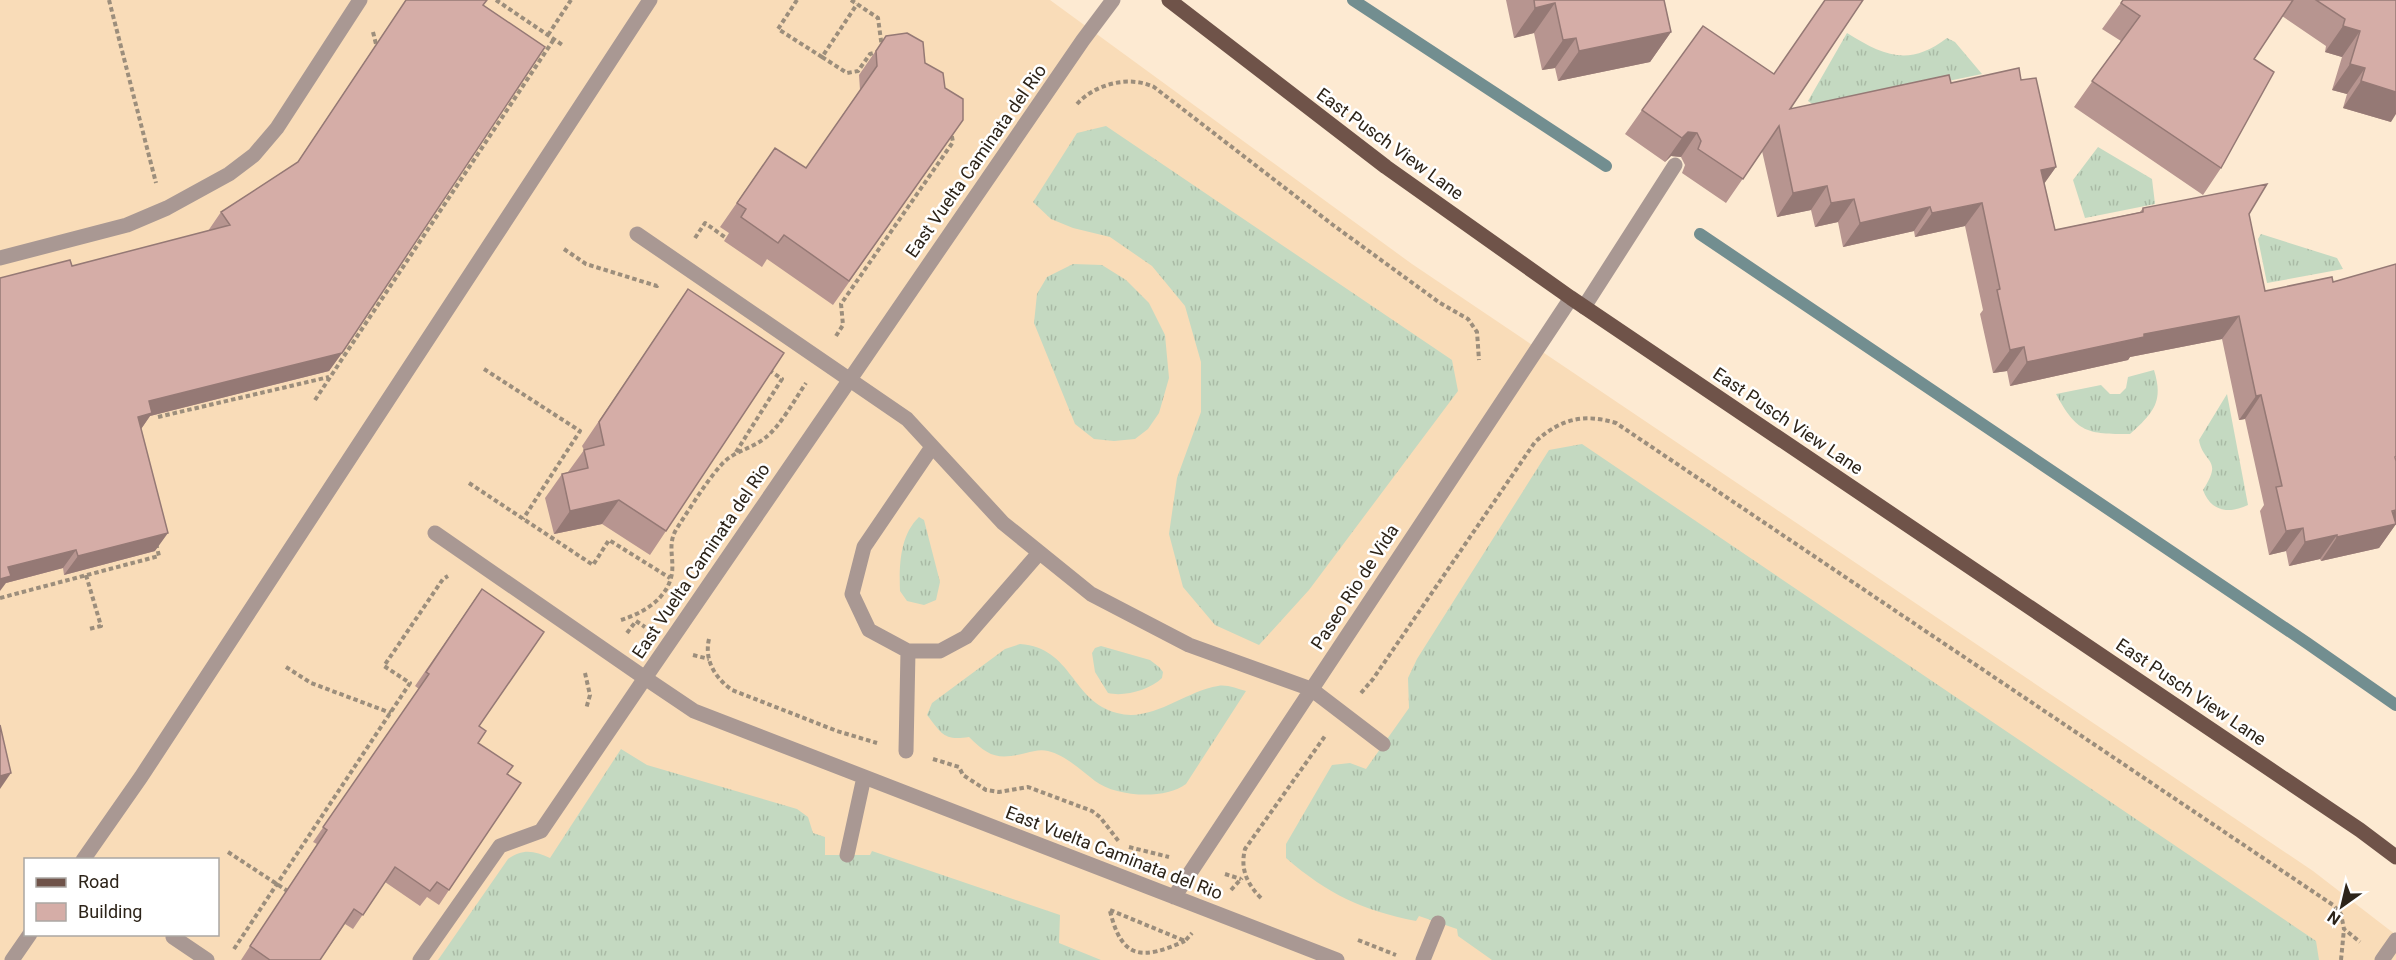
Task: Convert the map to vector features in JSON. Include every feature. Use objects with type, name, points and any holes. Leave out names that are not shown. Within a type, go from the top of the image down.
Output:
[{"type":"main road","name":"East Pusch View Lane","points":[[1169,0],[1386,167],[1577,303],[2303,791],[2396,857]]},
{"type":"lane","points":[[0,258],[127,225],[167,208],[229,174],[254,155],[277,128],[360,0]]},
{"type":"lane","points":[[84,858],[141,777],[650,0]]},
{"type":"lane","name":"East Vuelta Caminata del Rio","points":[[1113,0],[848,380],[645,678],[694,711],[1337,960]]},
{"type":"lane","name":"Paseo Rio de Vida","points":[[1174,897],[1311,689],[1675,165]]},
{"type":"lane","points":[[637,234],[907,419],[1003,523],[1091,594],[1189,645],[1311,689],[1383,744]]},
{"type":"lane","points":[[932,447],[864,547],[852,594],[869,630],[908,651],[940,651],[966,636],[1039,553]]},
{"type":"lane","points":[[420,960],[500,846],[541,831],[645,678],[435,533]]},
{"type":"lane","points":[[906,751],[908,651]]},
{"type":"lane","points":[[847,855],[864,777]]},
{"type":"lane","points":[[1423,960],[1438,923]]},
{"type":"lane","points":[[12,960],[29,936]]},
{"type":"lane","points":[[173,938],[207,960]]},
{"type":"lane","points":[[2382,960],[2396,940]]},
{"type":"path","points":[[109,0],[157,184]]},
{"type":"path","points":[[496,0],[564,46]]},
{"type":"path","points":[[548,34],[571,0]]},
{"type":"path","points":[[796,0],[778,28],[847,73],[858,70],[870,54],[882,51]]},
{"type":"path","points":[[851,0],[878,18],[882,58]]},
{"type":"path","points":[[822,57],[857,4]]},
{"type":"path","points":[[315,400],[554,39]]},
{"type":"path","points":[[1074,108],[1085,95],[1099,87],[1133,81],[1154,87],[1333,225],[1440,303],[1468,319],[1477,332],[1479,360]]},
{"type":"path","points":[[657,286],[667,292]]},
{"type":"path","points":[[735,453],[782,379],[764,367]]},
{"type":"path","points":[[484,369],[580,431],[523,519]]},
{"type":"path","points":[[158,417],[330,377]]},
{"type":"path","points":[[1268,903],[1250,887],[1242,860],[1245,849],[1312,752],[1373,679],[1535,442],[1548,429],[1567,421],[1594,417],[1616,423],[2333,905],[2341,914],[2344,929],[2341,960]]},
{"type":"path","points":[[469,483],[593,565],[609,540],[670,578]]},
{"type":"path","points":[[0,598],[159,556],[156,540]]},
{"type":"path","points":[[86,575],[100,626],[89,629]]},
{"type":"path","points":[[233,950],[410,684],[384,666],[443,579],[449,576],[456,579]]},
{"type":"path","points":[[635,616],[636,621]]},
{"type":"path","points":[[711,633],[708,645],[714,672],[732,690],[837,731],[958,767],[963,775],[986,790],[999,792],[1028,787],[1038,789],[1092,811],[1101,817],[1117,842],[1241,879]]},
{"type":"path","points":[[286,667],[311,683],[391,713]]},
{"type":"path","points":[[582,667],[590,695],[582,717]]},
{"type":"path","points":[[228,852],[294,895]]},
{"type":"path","points":[[1110,910],[1115,930],[1125,948],[1134,954],[1143,956],[1165,954],[1185,941]]},
{"type":"path","points":[[2344,929],[2382,960]]},
{"type":"path","points":[[1352,938],[1396,956]]},
{"type":"shaded area","points":[[0,0],[1050,0],[1412,264],[2313,871],[2396,935],[2396,960],[0,960]]},
{"type":"green space","points":[[1847,33],[1873,48],[1897,55],[1921,53],[1947,38],[1955,42],[1982,74],[1818,108],[1808,101]]},
{"type":"green space","points":[[1106,126],[1452,360],[1458,391],[1309,590],[1259,645],[1215,625],[1183,587],[1169,534],[1177,478],[1201,412],[1201,362],[1185,306],[1152,266],[1110,237],[1073,228],[1051,219],[1033,202],[1077,133]]},
{"type":"green space","points":[[2098,147],[2152,179],[2155,204],[2085,218],[2073,180]]},
{"type":"green space","points":[[2261,234],[2337,258],[2343,269],[2267,283],[2258,239]]},
{"type":"green space","points":[[1073,264],[1102,265],[1126,280],[1149,303],[1165,335],[1169,378],[1159,413],[1148,429],[1135,439],[1114,441],[1094,439],[1075,424],[1034,323],[1037,294],[1047,277]]},
{"type":"green space","points":[[2154,370],[2157,381],[2157,399],[2145,420],[2130,434],[2093,432],[2085,429],[2070,417],[2056,394],[2101,385],[2110,394],[2120,394],[2126,388],[2128,377]]},
{"type":"green space","points":[[2227,394],[2248,505],[2234,510],[2216,507],[2206,497],[2203,490],[2212,472],[2212,466],[2199,440]]},
{"type":"green space","points":[[1582,444],[2316,941],[2319,960],[1492,960],[1458,936],[1457,929],[1419,916],[1416,921],[1379,912],[1347,899],[1317,882],[1286,858],[1286,844],[1332,765],[1350,763],[1366,769],[1409,708],[1408,678],[1417,659],[1549,450]]},
{"type":"green space","points":[[919,517],[924,520],[940,582],[936,600],[924,605],[907,601],[900,591],[904,541]]},
{"type":"green space","points":[[1020,644],[1037,648],[1051,655],[1062,664],[1090,698],[1102,707],[1117,713],[1143,714],[1218,686],[1246,691],[1186,784],[1166,793],[1127,793],[1104,786],[1067,760],[1048,751],[1037,750],[1008,756],[988,753],[969,737],[954,738],[944,735],[927,715],[932,703],[1005,649]]},
{"type":"green space","points":[[1101,646],[1150,660],[1163,672],[1162,678],[1151,686],[1136,692],[1108,693],[1095,672],[1092,653],[1095,648]]},
{"type":"green space","points":[[621,749],[647,765],[797,809],[808,817],[813,833],[825,837],[825,855],[870,855],[872,851],[1060,915],[1059,943],[1101,960],[438,960],[508,859],[524,852],[550,858]]},
{"type":"building","points":[[406,0],[487,0],[483,5],[545,47],[342,353],[149,401],[152,413],[138,417],[168,533],[78,556],[76,550],[8,567],[11,576],[0,579],[0,278],[70,260],[72,266],[230,225],[221,212],[298,162]]},
{"type":"building","points":[[1534,0],[1664,0],[1671,32],[1579,51],[1576,38],[1563,40],[1555,3],[1535,8]]},
{"type":"building","points":[[1825,0],[1863,0],[1790,109],[1949,75],[1951,83],[2019,68],[2021,80],[2036,78],[2056,167],[2041,170],[2055,230],[2143,212],[2143,208],[2267,184],[2249,214],[2265,291],[2332,277],[2333,282],[2396,264],[2396,510],[2392,511],[2396,524],[2305,542],[2303,528],[2286,531],[2276,487],[2282,486],[2261,395],[2256,396],[2239,316],[2144,334],[2144,337],[2027,362],[2024,347],[2010,350],[1982,203],[1932,213],[1930,207],[1860,223],[1854,199],[1831,203],[1827,186],[1793,193],[1779,126],[1743,179],[1698,149],[1701,141],[1697,133],[1688,132],[1682,138],[1642,110],[1703,26],[1774,74]]},
{"type":"building","points":[[2123,0],[2293,0],[2254,59],[2274,72],[2221,168],[2092,81],[2140,16],[2121,3]]},
{"type":"building","points":[[2316,0],[2396,0],[2396,92],[2361,81],[2365,68],[2350,64],[2360,31],[2343,26],[2345,19]]},
{"type":"building","points":[[907,33],[923,42],[925,63],[943,73],[945,88],[963,99],[963,120],[849,281],[784,235],[778,243],[741,217],[746,209],[737,203],[775,148],[806,168],[877,66],[876,51],[886,36]]},
{"type":"building","points":[[688,289],[784,353],[666,531],[619,500],[570,511],[562,474],[588,468],[584,450],[604,445],[599,422]]},
{"type":"building","points":[[482,589],[544,632],[479,726],[486,731],[478,743],[513,766],[507,774],[521,783],[449,890],[437,882],[430,891],[395,867],[363,915],[354,909],[320,960],[270,960],[250,946],[327,830],[323,827],[429,674],[426,672]]},
{"type":"building","points":[[0,725],[11,773],[0,776]]},
{"type":"waterway","points":[[1353,0],[1606,166]]},
{"type":"waterway","points":[[1700,234],[2396,705]]}]
